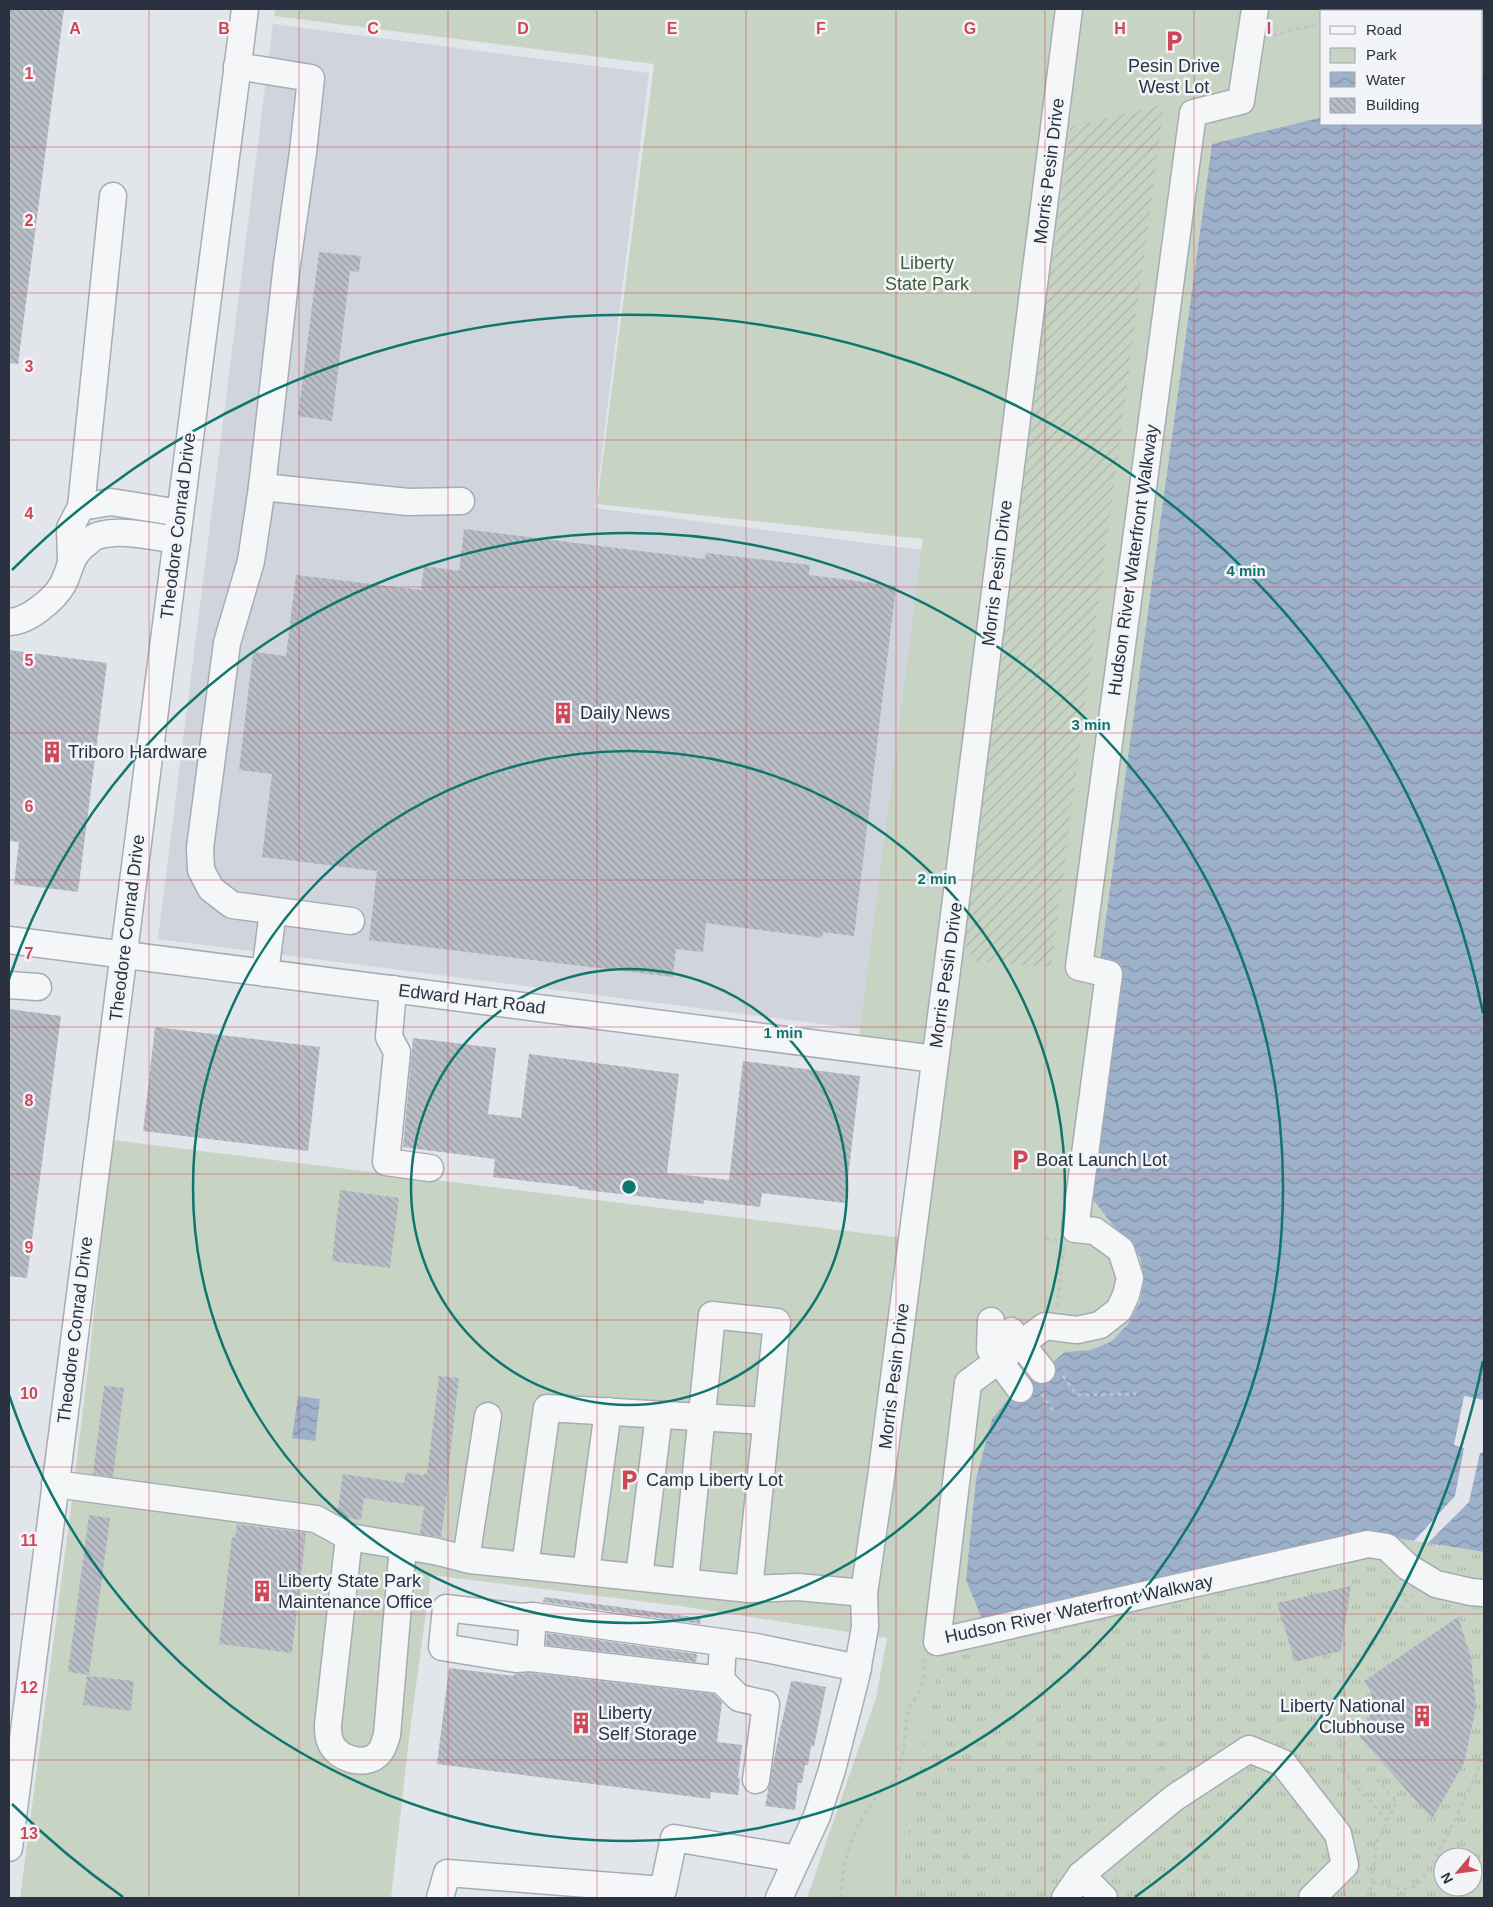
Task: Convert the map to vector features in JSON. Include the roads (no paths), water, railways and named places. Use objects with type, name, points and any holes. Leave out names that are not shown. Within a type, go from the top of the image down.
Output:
[{"type":"street","name":"Theodore Conrad Drive","points":[[9,1848],[245,9]]},
{"type":"street","name":"Morris Pesin Drive","points":[[779,1898],[817,1816],[832,1770],[858,1668],[865,1627],[864,1594],[881,1478],[1069,9]]},
{"type":"street","name":"Hudson River Waterfront Walkway","points":[[1255,9],[1241,101],[1193,113],[1079,967],[1110,974],[1075,1230],[1095,1231],[1121,1250],[1130,1278],[1126,1295],[1119,1310],[1100,1325],[1077,1330],[1045,1326],[968,1383],[937,1642],[1368,1544],[1387,1547],[1408,1567],[1436,1584],[1484,1593]]},
{"type":"street","points":[[238,66],[311,78],[252,561],[226,643],[200,848],[201,870],[211,889],[232,905],[351,921]]},
{"type":"street","points":[[9,622],[16,622],[43,607],[63,584],[71,559],[70,528],[80,507],[113,196]]},
{"type":"street","points":[[262,487],[408,502],[461,501]]},
{"type":"street","points":[[80,507],[111,502],[180,513]]},
{"type":"street","points":[[71,559],[82,546],[96,536],[126,533],[177,540]]},
{"type":"street","points":[[264,973],[273,911]]},
{"type":"street","name":"Edward Hart Road","points":[[9,940],[935,1059]]},
{"type":"street","points":[[9,985],[38,987]]},
{"type":"street","points":[[393,989],[389,1037],[397,1052],[386,1162],[430,1168]]},
{"type":"street","points":[[685,1582],[712,1315],[777,1322],[750,1589]]},
{"type":"street","points":[[1020,1389],[990,1350],[997,1322],[1051,1371]]},
{"type":"street","points":[[525,1566],[547,1408],[766,1421]]},
{"type":"street","points":[[586,1572],[608,1412]]},
{"type":"street","points":[[639,1577],[659,1415]]},
{"type":"street","points":[[466,1560],[488,1416]]},
{"type":"street","points":[[55,1484],[316,1519],[349,1537],[403,1546],[466,1560],[750,1589],[798,1587],[864,1594]]},
{"type":"street","points":[[349,1537],[328,1725],[330,1742],[342,1755],[357,1761],[370,1760],[381,1752],[386,1735],[403,1546]]},
{"type":"street","points":[[756,1780],[766,1704],[740,1698],[721,1680],[530,1658],[516,1659],[442,1647],[446,1608],[521,1617],[533,1616],[756,1647],[858,1668]]},
{"type":"street","points":[[530,1658],[533,1616]]},
{"type":"street","points":[[721,1680],[723,1643]]},
{"type":"street","points":[[1065,1898],[1081,1875],[1174,1798],[1249,1749],[1283,1763],[1338,1834],[1345,1865],[1312,1898]]},
{"type":"street","points":[[440,1898],[447,1873],[663,1890],[674,1838],[797,1859]]},
{"type":"street","points":[[1081,1875],[1104,1898]]},
{"type":"water","points":[[1483,78],[1484,1552],[1370,1534],[983,1621],[966,1580],[976,1479],[992,1419],[1011,1396],[1065,1352],[1091,1350],[1112,1341],[1128,1324],[1140,1302],[1144,1277],[1140,1257],[1091,1197],[1120,966],[1100,961],[1212,144],[1320,117],[1320,125],[1483,125]]},
{"type":"water","points":[[298,1396],[320,1399],[315,1441],[292,1438]]},
{"type":"place","name":"Pesin Drive West Lot","points":[[1174,41]]},
{"type":"place","name":"Daily News","points":[[563,713]]},
{"type":"place","name":"Triboro Hardware","points":[[52,752]]},
{"type":"place","name":"Boat Launch Lot","points":[[1020,1160]]},
{"type":"place","name":"Camp Liberty Lot","points":[[629,1480]]},
{"type":"place","name":"Liberty State Park Maintenance Office","points":[[262,1591]]},
{"type":"place","name":"Liberty National Clubhouse","points":[[1422,1716]]},
{"type":"place","name":"Liberty Self Storage","points":[[581,1723]]},
{"type":"park label","name":"Liberty State Park","points":[[927,273]]}]
